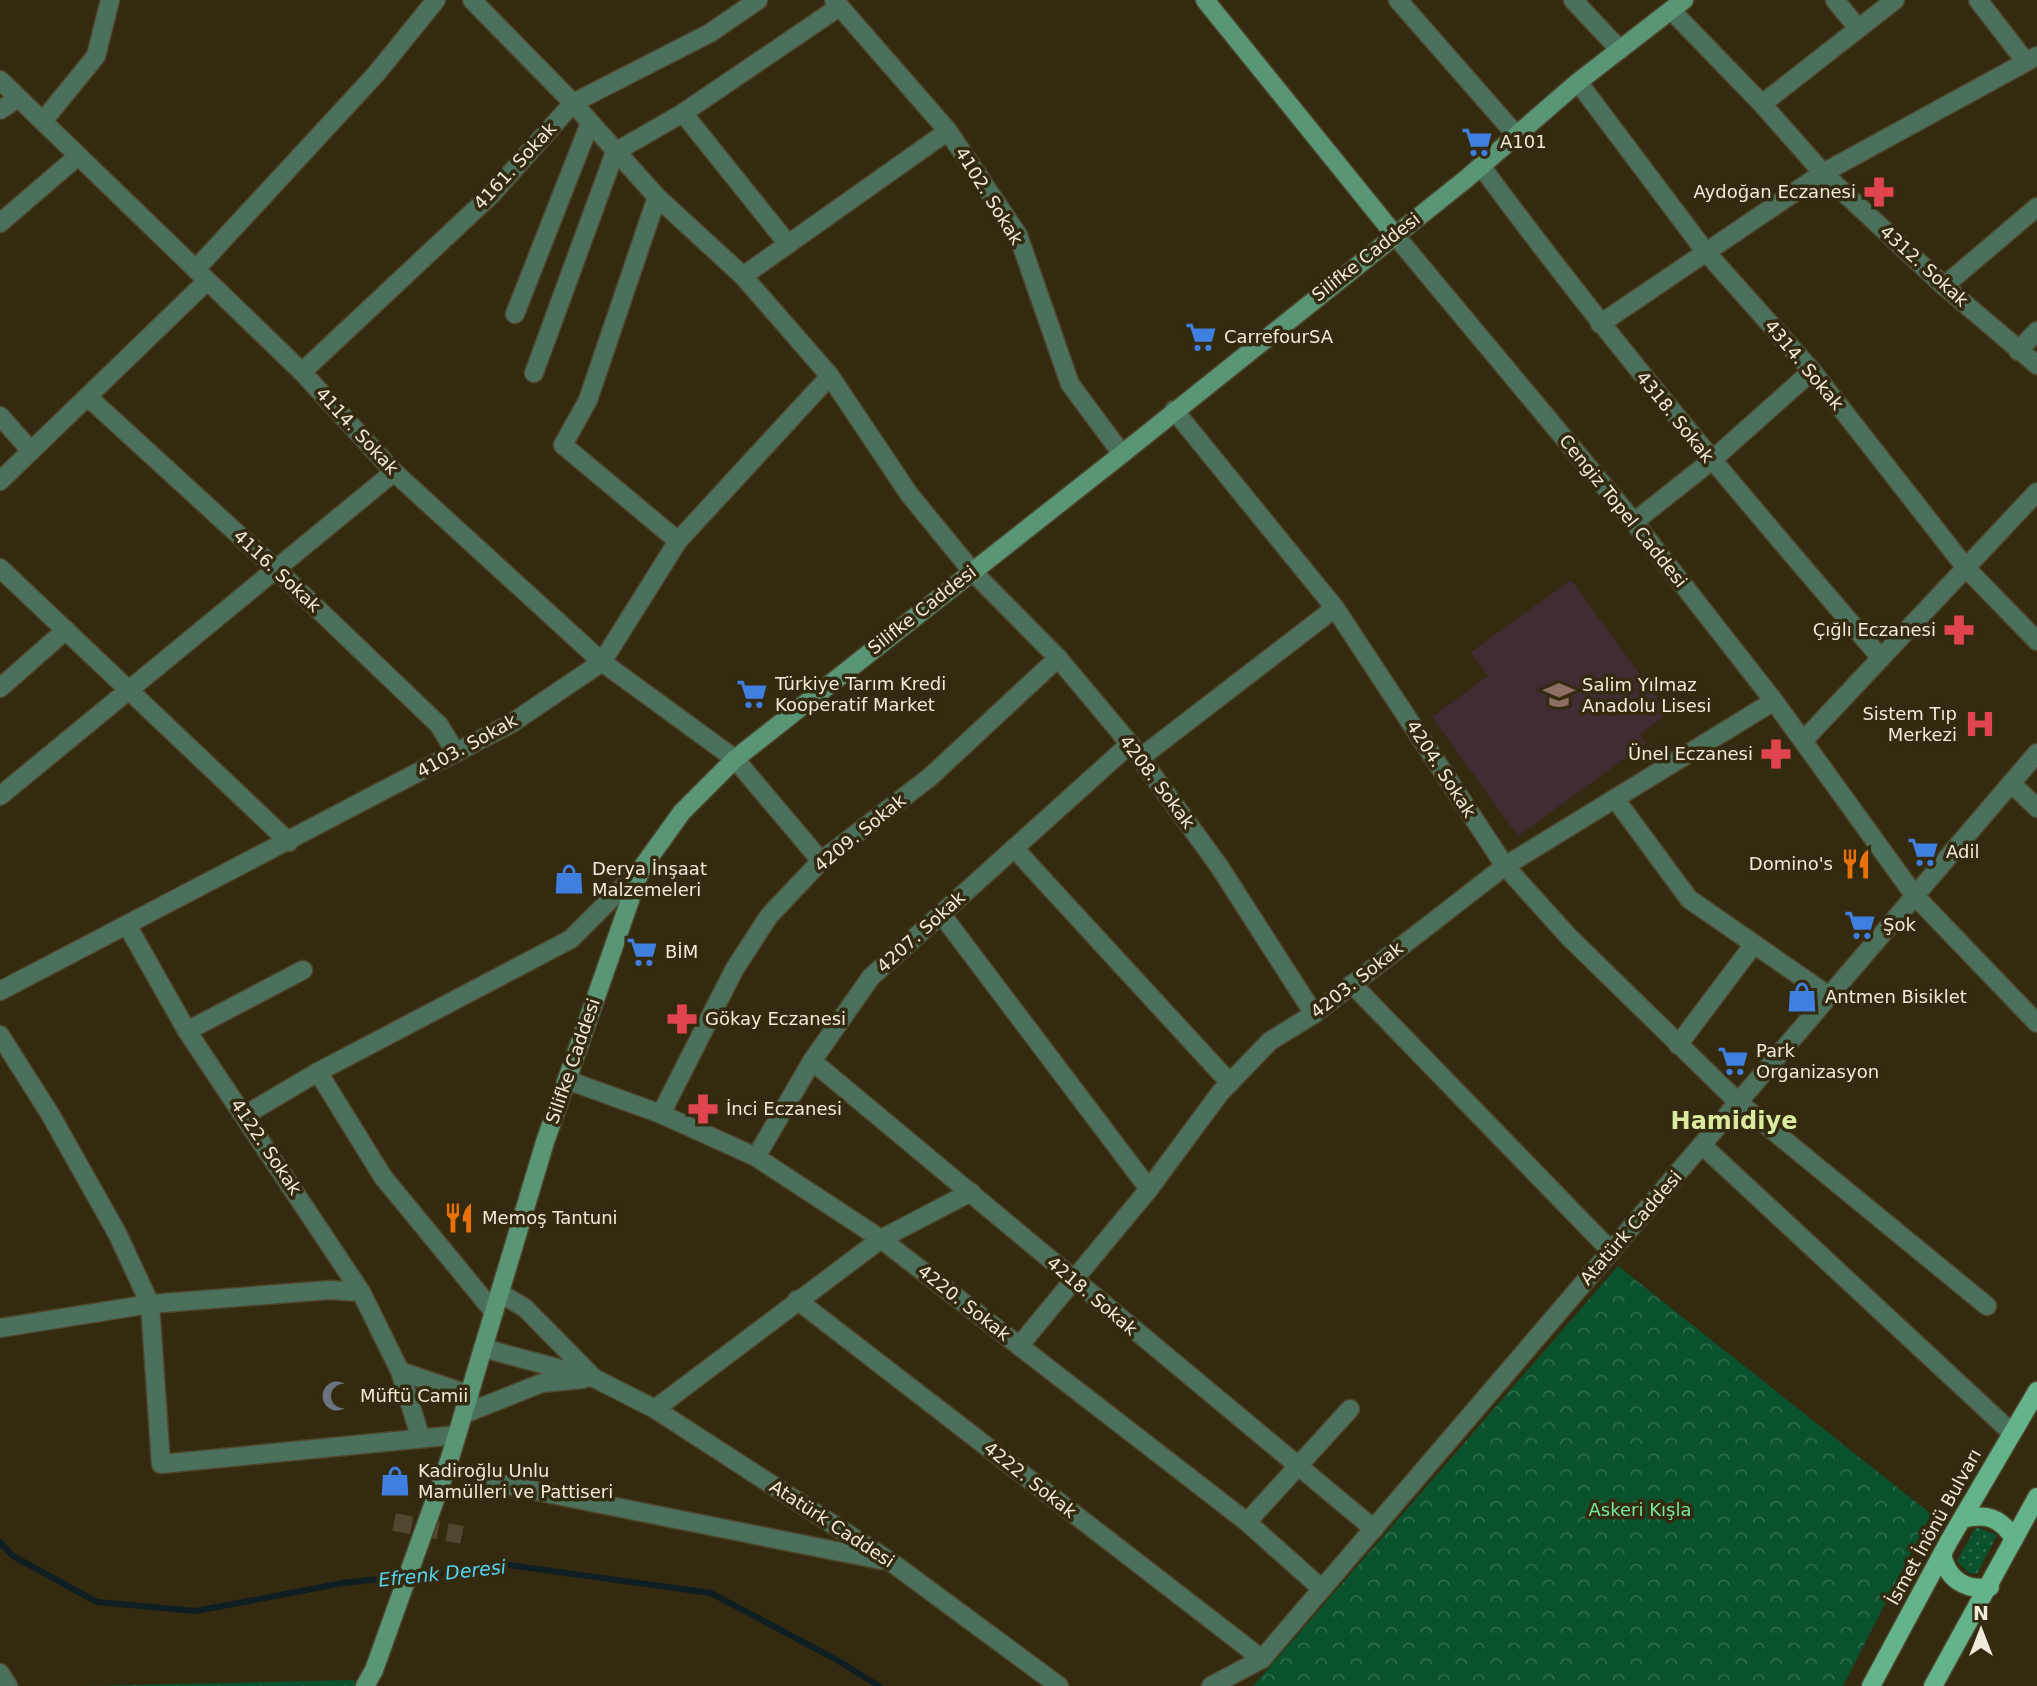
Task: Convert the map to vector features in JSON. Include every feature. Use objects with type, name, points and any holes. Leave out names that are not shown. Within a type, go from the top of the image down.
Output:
[{"type":"main road","name":"İsmet İnönü Bulvarı","points":[[1871,1686],[1942,1554],[2037,1391]]},
{"type":"main road","points":[[1933,1686],[1990,1587],[2037,1497]]},
{"type":"main road","points":[[1962,1520],[1978,1515],[2000,1521],[2014,1539]]},
{"type":"main road","points":[[1942,1554],[1945,1564],[1958,1582],[1979,1589],[1990,1587]]},
{"type":"street","points":[[43,121],[96,56],[110,0]]},
{"type":"street","points":[[0,481],[88,397],[202,275],[376,74],[436,0]]},
{"type":"street","name":"4208. Sokak","points":[[472,0],[573,103],[657,197],[743,276],[830,376],[909,494],[972,571],[1058,658],[1135,751],[1219,866],[1314,1014]]},
{"type":"street","name":"4161. Sokak","points":[[302,372],[492,194],[573,103],[710,33],[758,0]]},
{"type":"street","name":"Cengiz Topel Caddesi","points":[[1205,0],[1394,234],[1634,522],[1774,701],[1915,896],[2037,1023]]},
{"type":"street","points":[[1398,0],[1517,136]]},
{"type":"street","points":[[1573,0],[1620,50]]},
{"type":"street","points":[[1835,0],[1857,27]]},
{"type":"street","points":[[1762,104],[1857,27],[1895,0]]},
{"type":"street","points":[[1600,324],[1823,173],[2031,59],[1979,0]]},
{"type":"street","points":[[534,373],[615,152],[683,113],[837,4]]},
{"type":"street","name":"4102. Sokak","points":[[837,4],[948,131],[1018,235],[1070,384],[1122,454]]},
{"type":"street","name":"Silifke Caddesi","points":[[365,1686],[375,1678],[450,1458],[567,1080],[641,869],[682,812],[735,759],[1122,454],[1481,166],[1578,82],[1678,5]]},
{"type":"street","name":"4312. Sokak","points":[[1678,5],[1823,173],[1944,286],[2037,365]]},
{"type":"street","name":"4114. Sokak","points":[[0,80],[302,372],[394,472],[602,663],[735,759],[821,861]]},
{"type":"street","name":"4314. Sokak","points":[[1578,82],[1705,251],[1812,370],[1966,568],[2037,641]]},
{"type":"street","points":[[0,110],[18,98]]},
{"type":"street","points":[[683,113],[788,244]]},
{"type":"street","points":[[515,314],[590,123]]},
{"type":"street","points":[[743,276],[948,131]]},
{"type":"street","points":[[0,223],[78,156]]},
{"type":"street","name":"4318. Sokak","points":[[1481,166],[1600,324],[1711,461],[1881,658]]},
{"type":"street","points":[[657,197],[588,400],[563,445],[678,541]]},
{"type":"street","points":[[1944,286],[2037,207]]},
{"type":"street","points":[[2018,351],[2037,331]]},
{"type":"street","points":[[1634,522],[1711,461],[1812,370]]},
{"type":"street","name":"4103. Sokak","points":[[0,990],[289,842],[512,723],[602,663],[678,541],[830,376]]},
{"type":"street","name":"4116. Sokak","points":[[88,397],[276,569],[439,725],[456,753]]},
{"type":"street","name":"4204. Sokak","points":[[1174,410],[1335,608],[1505,866],[1569,937],[1738,1102],[1987,1306]]},
{"type":"street","points":[[0,416],[31,451]]},
{"type":"street","points":[[0,796],[394,472]]},
{"type":"street","points":[[1803,741],[2037,492]]},
{"type":"street","points":[[0,568],[289,842]]},
{"type":"street","name":"4207. Sokak","points":[[756,1157],[812,1061],[871,977],[1014,848],[1135,751],[1335,608]]},
{"type":"street","points":[[0,688],[66,631]]},
{"type":"street","name":"4209. Sokak","points":[[661,1114],[734,970],[769,916],[821,861],[930,777],[1058,658]]},
{"type":"street","name":"4203. Sokak","points":[[1019,1346],[1149,1189],[1230,1083],[1270,1041],[1314,1014],[1505,866],[1774,701]]},
{"type":"street","name":"Atatürk Caddesi","points":[[1211,1686],[1262,1659],[2037,752]]},
{"type":"street","points":[[2011,783],[2037,808]]},
{"type":"street","points":[[1616,800],[1689,899],[1829,996]]},
{"type":"street","points":[[1014,848],[1230,1083]]},
{"type":"street","points":[[245,1115],[318,1072],[571,939],[641,869]]},
{"type":"street","points":[[942,915],[1149,1189]]},
{"type":"street","name":"4122. Sokak","points":[[127,925],[187,1031],[361,1292],[400,1371],[420,1436]]},
{"type":"street","points":[[1678,1045],[1754,944]]},
{"type":"street","points":[[187,1031],[303,970]]},
{"type":"street","points":[[1352,984],[1611,1251]]},
{"type":"street","points":[[0,1035],[50,1114],[117,1233],[150,1304],[161,1464],[420,1436],[457,1435]]},
{"type":"street","name":"4218. Sokak","points":[[812,1061],[1374,1529]]},
{"type":"street","points":[[318,1072],[383,1177],[494,1312]]},
{"type":"street","name":"4220. Sokak","points":[[567,1080],[661,1114],[756,1157],[881,1239],[1247,1522],[1322,1589]]},
{"type":"street","points":[[1702,1145],[2011,1433]]},
{"type":"street","points":[[656,1409],[881,1239],[971,1192]]},
{"type":"street","points":[[0,1328],[150,1304],[329,1290],[361,1292]]},
{"type":"street","name":"Atatürk Caddesi","points":[[500,1293],[524,1308],[594,1378]]},
{"type":"street","name":"4222. Sokak","points":[[797,1300],[1262,1659]]},
{"type":"street","name":"Atatürk Caddesi","points":[[483,1348],[594,1378],[656,1409],[891,1562],[1059,1686]]},
{"type":"street","points":[[400,1371],[470,1395]]},
{"type":"street","points":[[464,1414],[542,1383],[594,1378]]},
{"type":"street","points":[[1247,1522],[1350,1409]]},
{"type":"street","points":[[496,1483],[891,1562]]},
{"type":"street","points":[[0,1673],[8,1686]]},
{"type":"shaded area","name":"Salim Yılmaz Anadolu Lisesi","points":[[1571,580],[1668,713],[1640,734],[1646,743],[1518,836],[1432,717],[1488,676],[1471,652]]},
{"type":"green space","name":"Askeri Kışla","points":[[1618,1266],[1931,1514],[1843,1686],[1253,1686]]},
{"type":"green space","points":[[1976,1527],[1997,1535],[1977,1574],[1969,1573],[1957,1561]]},
{"type":"green space","points":[[354,1680],[356,1686],[84,1686]]},
{"type":"waterway","name":"Efrenk Deresi","points":[[0,1542],[13,1556],[97,1602],[196,1611],[343,1583],[508,1565],[711,1593],[837,1660],[879,1686]]},
{"type":"tunnel","points":[[394,1522],[462,1535]]},
{"type":"place","name":"A101","points":[[1477,142]]},
{"type":"place","name":"Aydoğan Eczanesi","points":[[1879,192]]},
{"type":"place","name":"CarrefourSA","points":[[1201,337]]},
{"type":"place","name":"Çığlı Eczanesi","points":[[1959,630]]},
{"type":"place","name":"Türkiye Tarım Kredi Kooperatif Market","points":[[752,694]]},
{"type":"place","name":"Salim Yılmaz Anadolu Lisesi","points":[[1559,695]]},
{"type":"place","name":"Sistem Tıp Merkezi","points":[[1980,724]]},
{"type":"place","name":"Ünel Eczanesi","points":[[1776,754]]},
{"type":"place","name":"Adil","points":[[1923,852]]},
{"type":"place","name":"Domino's","points":[[1856,864]]},
{"type":"place","name":"Derya İnşaat Malzemeleri","points":[[569,879]]},
{"type":"place","name":"Şok","points":[[1860,925]]},
{"type":"place","name":"BİM","points":[[642,952]]},
{"type":"place","name":"Antmen Bisiklet","points":[[1802,997]]},
{"type":"place","name":"Gökay Eczanesi","points":[[682,1019]]},
{"type":"place","name":"Park Organizasyon","points":[[1733,1061]]},
{"type":"place","name":"İnci Eczanesi","points":[[703,1109]]},
{"type":"place","name":"Memoş Tantuni","points":[[459,1218]]},
{"type":"place","name":"Müftü Camii","points":[[337,1396]]},
{"type":"place","name":"Kadiroğlu Unlu Mamülleri ve Pattiseri","points":[[395,1481]]},
{"type":"district","name":"Hamidiye","points":[[1734,1121]]}]
